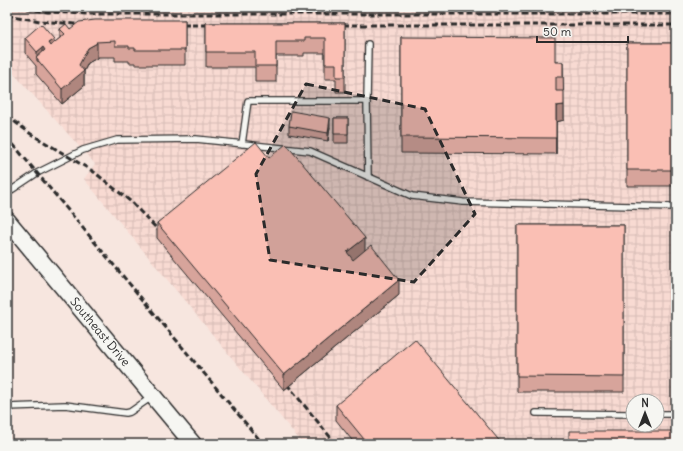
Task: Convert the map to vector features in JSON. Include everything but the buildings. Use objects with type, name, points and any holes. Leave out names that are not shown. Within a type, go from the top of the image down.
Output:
[{"type":"main road","name":"Southeast Drive","points":[[7,220],[193,444]]},
{"type":"lane","points":[[368,44],[368,176]]},
{"type":"lane","points":[[242,144],[248,101],[367,101]]},
{"type":"lane","points":[[7,193],[37,173],[82,150],[117,140],[196,139],[310,151],[412,196],[463,202],[676,207]]},
{"type":"lane","points":[[7,407],[65,405],[130,412],[153,396]]},
{"type":"lane","points":[[536,413],[625,414]]},
{"type":"lane","points":[[665,414],[676,414]]},
{"type":"highlighted area","points":[[306,84],[425,109],[475,214],[414,282],[270,260],[256,174]]},
{"type":"shaded area","points":[[7,7],[676,7],[676,444],[303,444],[84,179],[95,164],[7,66]]},
{"type":"railway","points":[[18,7],[48,12],[89,14],[676,14]]},
{"type":"railway","points":[[575,9],[595,7]]},
{"type":"railway","points":[[7,15],[40,21],[86,25]]},
{"type":"railway","points":[[174,25],[216,25]]},
{"type":"railway","points":[[334,25],[676,25]]},
{"type":"railway","points":[[7,116],[31,134],[94,172],[130,201],[165,237]]},
{"type":"railway","points":[[7,137],[263,444]]},
{"type":"railway","points":[[281,377],[336,444]]}]
